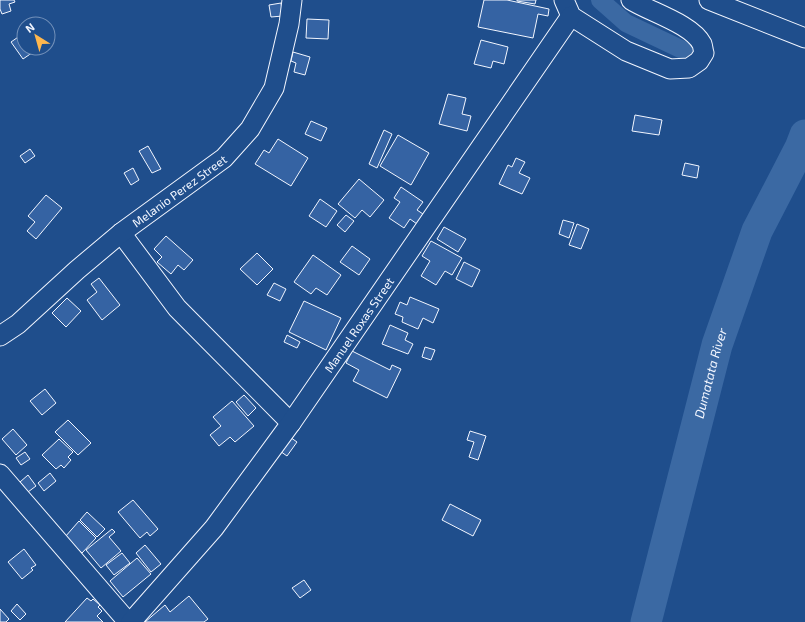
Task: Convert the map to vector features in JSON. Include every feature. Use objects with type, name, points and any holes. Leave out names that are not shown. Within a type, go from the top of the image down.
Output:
[{"type":"street","name":"Melanio Perez Street","points":[[0,336],[18,324],[121,233],[224,158],[250,129],[274,88],[289,24],[292,0]]},
{"type":"street","points":[[567,8],[626,51],[670,69],[689,68],[699,61],[704,53],[702,43],[695,36],[682,25],[631,0]]},
{"type":"street","points":[[709,0],[805,38]]},
{"type":"street","name":"Manuel Roxas Street","points":[[129,622],[214,528],[291,423],[567,8]]},
{"type":"street","points":[[121,233],[177,308],[291,423]]},
{"type":"street","points":[[0,474],[129,622]]},
{"type":"building","points":[[0,0],[14,0],[15,2],[9,4],[11,11],[2,14],[0,9]]},
{"type":"building","points":[[484,0],[507,0],[549,9],[548,16],[538,14],[533,38],[478,27]]},
{"type":"building","points":[[517,0],[536,0],[535,4]]},
{"type":"building","points":[[281,3],[283,16],[271,17],[269,5]]},
{"type":"building","points":[[307,19],[329,20],[328,39],[306,38]]},
{"type":"building","points":[[16,39],[16,49],[11,42]]},
{"type":"building","points":[[481,40],[508,47],[504,64],[493,61],[491,68],[474,64]]},
{"type":"building","points":[[293,52],[310,57],[305,75],[294,72],[296,63],[291,61]]},
{"type":"building","points":[[448,94],[466,98],[462,114],[471,116],[467,131],[439,124]]},
{"type":"building","points":[[635,115],[662,120],[659,135],[632,131]]},
{"type":"building","points":[[311,121],[327,128],[321,141],[305,134]]},
{"type":"building","points":[[384,130],[392,134],[377,168],[369,164]]},
{"type":"building","points":[[398,135],[429,153],[411,185],[380,166]]},
{"type":"building","points":[[278,139],[308,158],[291,186],[255,164],[264,150],[269,153]]},
{"type":"building","points":[[148,146],[161,169],[152,173],[139,151]]},
{"type":"building","points":[[30,149],[35,156],[25,163],[20,156]]},
{"type":"building","points":[[516,158],[525,162],[519,173],[530,178],[522,194],[499,184],[508,165],[512,167]]},
{"type":"building","points":[[685,163],[699,166],[697,178],[682,175]]},
{"type":"building","points":[[133,168],[139,180],[131,185],[124,173]]},
{"type":"building","points":[[359,179],[384,200],[370,217],[362,210],[355,218],[338,204]]},
{"type":"building","points":[[401,187],[423,202],[417,210],[423,214],[417,224],[410,219],[404,228],[389,218],[400,202],[394,198]]},
{"type":"building","points":[[46,195],[62,208],[36,239],[27,231],[35,222],[28,216]]},
{"type":"building","points":[[320,199],[337,211],[326,227],[309,216]]},
{"type":"building","points":[[346,215],[354,221],[345,232],[337,225]]},
{"type":"building","points":[[563,220],[574,223],[569,238],[559,234]]},
{"type":"building","points":[[577,224],[589,229],[581,249],[569,245]]},
{"type":"building","points":[[444,227],[466,239],[458,252],[437,239]]},
{"type":"building","points":[[166,236],[193,260],[184,270],[178,265],[171,274],[157,262],[162,257],[154,249]]},
{"type":"building","points":[[431,241],[462,258],[452,275],[445,271],[436,285],[421,276],[430,261],[422,256]]},
{"type":"building","points":[[352,246],[370,259],[359,275],[340,262]]},
{"type":"building","points":[[257,253],[273,269],[257,285],[240,269]]},
{"type":"building","points":[[313,255],[341,275],[327,295],[316,288],[311,294],[294,282]]},
{"type":"building","points":[[464,262],[480,270],[472,287],[456,279]]},
{"type":"building","points":[[99,278],[120,305],[102,320],[87,300],[97,292],[91,284]]},
{"type":"building","points":[[274,283],[286,289],[280,301],[267,295]]},
{"type":"building","points":[[410,297],[439,309],[433,323],[423,318],[418,329],[402,322],[403,317],[395,314],[400,302],[407,305]]},
{"type":"building","points":[[67,298],[81,311],[66,327],[52,313]]},
{"type":"building","points":[[304,301],[341,318],[326,350],[289,332]]},
{"type":"building","points":[[390,325],[408,333],[405,340],[413,344],[408,354],[382,344]]},
{"type":"building","points":[[287,335],[300,342],[297,348],[284,342]]},
{"type":"building","points":[[425,347],[435,350],[431,360],[422,357]]},
{"type":"building","points":[[352,351],[390,370],[392,365],[401,369],[387,398],[353,381],[359,370],[346,363]]},
{"type":"building","points":[[45,389],[56,403],[42,415],[30,401]]},
{"type":"building","points":[[244,395],[256,408],[248,416],[236,402]]},
{"type":"building","points":[[232,401],[254,426],[235,442],[230,437],[219,446],[210,435],[221,426],[213,417]]},
{"type":"building","points":[[68,420],[91,443],[78,455],[55,432]]},
{"type":"building","points":[[13,429],[27,445],[16,455],[2,439]]},
{"type":"building","points":[[470,431],[486,436],[478,460],[469,457],[474,442],[467,440]]},
{"type":"building","points":[[287,435],[297,442],[287,456],[277,449]]},
{"type":"building","points":[[59,439],[73,452],[68,457],[71,460],[64,468],[61,465],[56,469],[42,455]]},
{"type":"building","points":[[25,452],[30,459],[21,465],[16,458]]},
{"type":"building","points":[[50,473],[56,481],[44,491],[38,483]]},
{"type":"building","points":[[28,475],[36,486],[28,492],[20,482]]},
{"type":"building","points":[[133,500],[158,529],[150,536],[147,532],[140,538],[118,512]]},
{"type":"building","points":[[450,504],[481,520],[473,536],[442,520]]},
{"type":"building","points":[[87,512],[105,529],[97,537],[80,520]]},
{"type":"building","points":[[79,521],[96,538],[82,553],[65,537]]},
{"type":"building","points":[[112,529],[115,532],[109,537],[121,551],[101,568],[86,550]]},
{"type":"building","points":[[145,545],[161,564],[151,572],[136,553]]},
{"type":"building","points":[[24,549],[36,565],[31,568],[33,570],[22,579],[8,562]]},
{"type":"building","points":[[122,553],[130,563],[114,575],[106,565]]},
{"type":"building","points":[[137,558],[151,574],[123,597],[110,581]]},
{"type":"building","points":[[304,580],[311,590],[300,598],[292,588]]},
{"type":"building","points":[[189,596],[208,619],[204,622],[145,622],[165,605],[170,612]]},
{"type":"building","points":[[87,598],[91,601],[93,599],[100,605],[98,607],[102,611],[97,616],[103,622],[65,622]]},
{"type":"building","points":[[17,604],[26,614],[20,620],[11,611]]},
{"type":"building","points":[[0,609],[9,619],[6,622],[0,622]]},
{"type":"waterway","points":[[600,0],[626,23],[687,52]]},
{"type":"waterway","name":"Dumatata River","points":[[646,622],[717,345],[757,231],[800,148],[805,135]]}]
